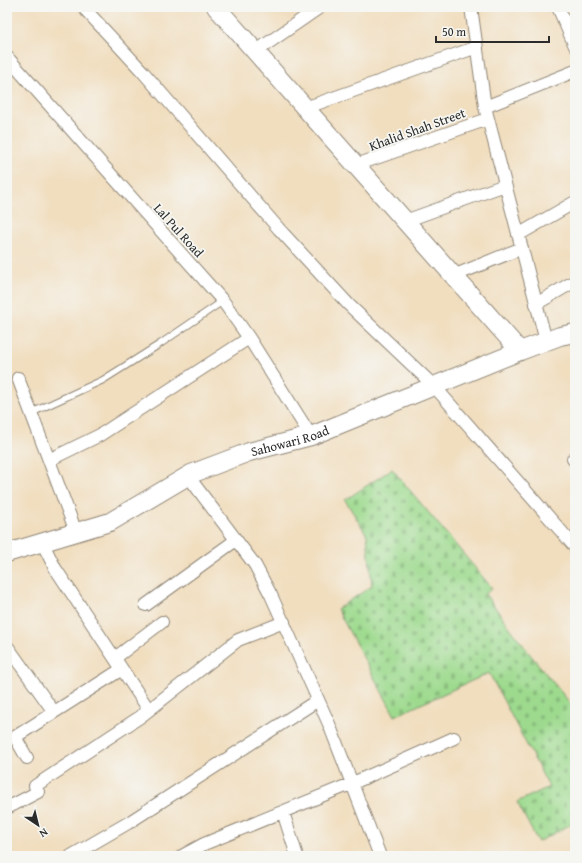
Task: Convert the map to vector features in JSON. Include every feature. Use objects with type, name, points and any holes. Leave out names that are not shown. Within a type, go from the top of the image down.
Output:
[{"type":"street","points":[[83,7],[143,72],[279,229],[349,305],[434,386],[575,547]]},
{"type":"street","points":[[216,7],[520,351]]},
{"type":"street","points":[[255,52],[320,7]]},
{"type":"street","points":[[471,7],[486,113],[546,341]]},
{"type":"street","points":[[558,7],[575,46]]},
{"type":"street","points":[[305,108],[477,47]]},
{"type":"street","name":"Lal Pul Road","points":[[7,57],[223,301],[249,338],[311,436]]},
{"type":"street","name":"Khalid Shah Street","points":[[356,165],[486,113],[575,70]]},
{"type":"street","points":[[405,221],[505,185]]},
{"type":"street","points":[[518,234],[575,202]]},
{"type":"street","points":[[453,276],[522,248]]},
{"type":"street","points":[[536,304],[575,281]]},
{"type":"street","name":"Sahowari Road","points":[[7,552],[110,522],[188,476],[249,452],[311,436],[520,351],[546,341],[575,333]]},
{"type":"street","points":[[49,460],[100,435],[249,338]]},
{"type":"street","points":[[18,378],[76,532]]},
{"type":"street","points":[[188,476],[254,565],[272,595],[353,783],[380,856]]},
{"type":"street","points":[[146,605],[236,540]]},
{"type":"street","points":[[42,542],[55,568],[149,710]]},
{"type":"street","points":[[115,658],[162,622]]},
{"type":"street","points":[[7,808],[38,792],[35,786],[80,758],[149,710],[238,640],[284,622]]},
{"type":"street","points":[[7,646],[54,712]]},
{"type":"street","points":[[27,758],[15,737],[122,669]]},
{"type":"street","points":[[71,856],[128,823],[318,700]]},
{"type":"street","points":[[182,856],[199,852],[283,812],[454,738]]},
{"type":"street","points":[[283,812],[297,856]]},
{"type":"lane","points":[[31,413],[103,380],[160,344],[223,301]]},
{"type":"green space","points":[[392,469],[492,588],[485,594],[529,653],[575,709],[575,822],[538,842],[517,802],[549,787],[489,673],[395,716],[337,609],[372,586],[367,535],[345,500]]}]
